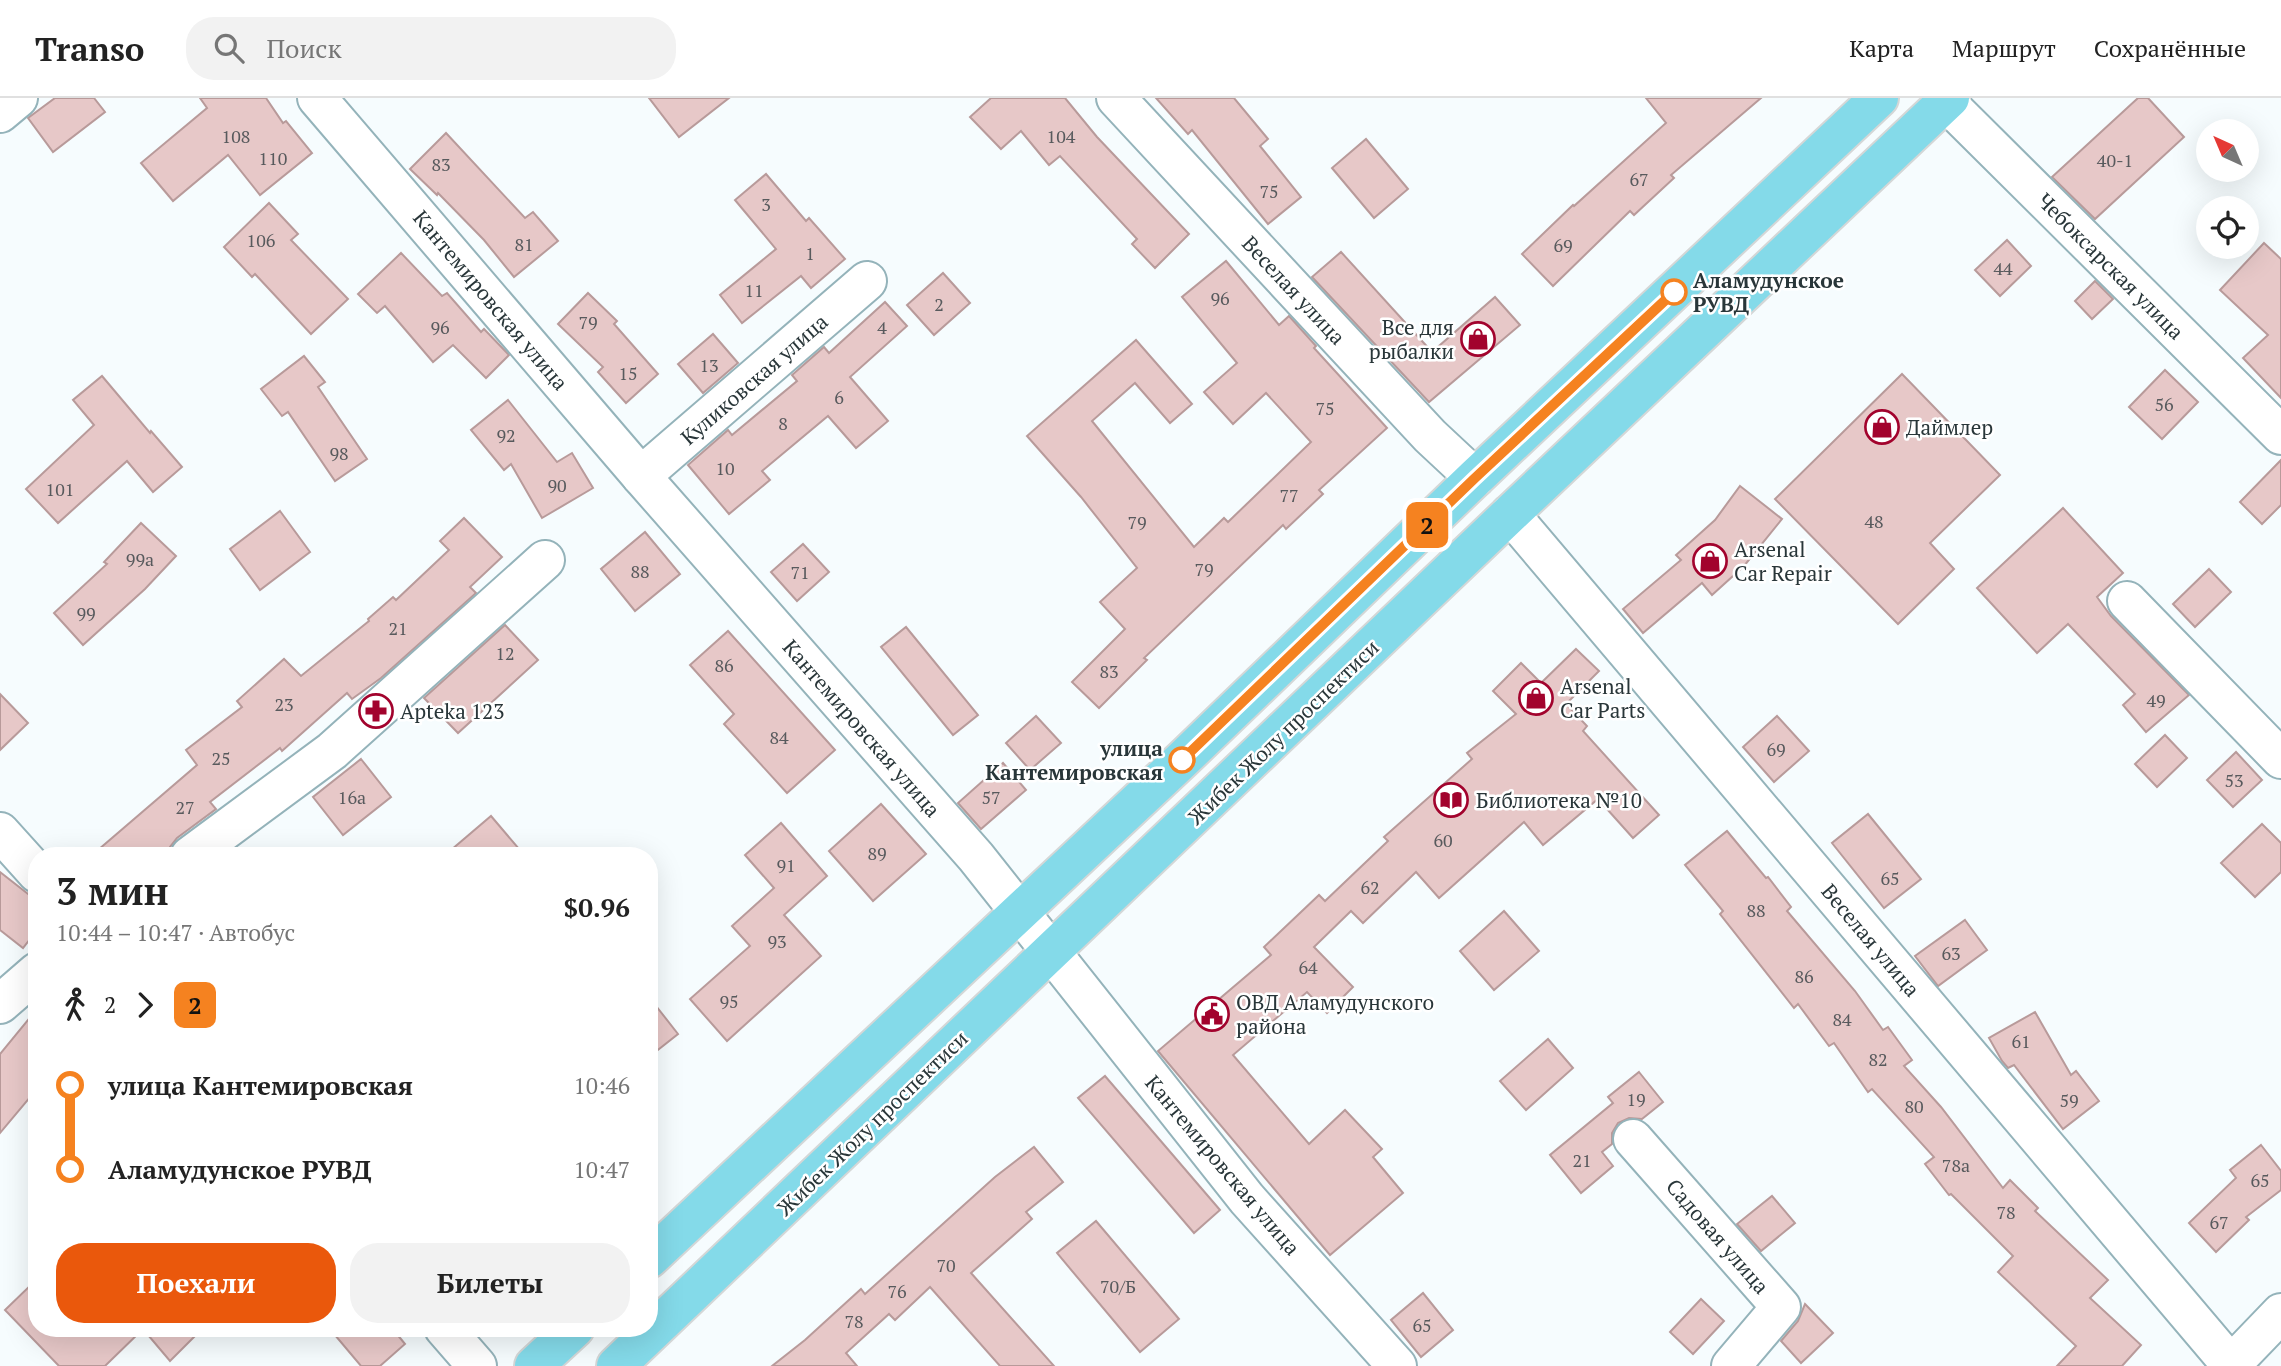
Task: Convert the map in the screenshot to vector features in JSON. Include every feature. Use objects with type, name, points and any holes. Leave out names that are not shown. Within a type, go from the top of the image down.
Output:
[{"type":"main road","points":[[658,1251],[1182,760],[1475,478],[1879,98]]},
{"type":"main road","name":"Жибек Жолу проспектиси","points":[[658,1326],[1946,99]]},
{"type":"main road","points":[[534,1366],[565,1337]]},
{"type":"main road","name":"Жибек Жолу проспектиси","points":[[616,1366],[647,1337]]},
{"type":"street","points":[[0,113],[18,98]]},
{"type":"street","name":"Кантемировская улица","points":[[317,98],[640,476],[958,836],[1020,910],[1051,953],[1247,1199],[1397,1366]]},
{"type":"street","name":"Веселая улица","points":[[1116,98],[1430,436],[1475,478]]},
{"type":"street","name":"Чебоксарская улица","points":[[1946,99],[2281,435]]},
{"type":"street","name":"Куликовская улица","points":[[640,476],[867,281]]},
{"type":"street","name":"Веселая улица","points":[[1510,514],[2231,1366]]},
{"type":"street","points":[[202,847],[332,751],[545,560]]},
{"type":"street","points":[[2127,601],[2281,759]]},
{"type":"street","points":[[0,832],[28,863]]},
{"type":"street","points":[[0,1004],[28,980]]},
{"type":"street","name":"Садовая улица","points":[[1633,1139],[1781,1307],[1731,1366]]},
{"type":"street","points":[[2231,1366],[2281,1313]]},
{"type":"street","points":[[452,1337],[478,1366]]},
{"type":"building","points":[[55,98],[94,98],[105,112],[53,152],[28,118]]},
{"type":"building","points":[[200,98],[266,98],[283,123],[286,121],[312,153],[260,195],[228,155],[173,201],[141,163],[207,108]]},
{"type":"building","points":[[649,98],[729,98],[679,137]]},
{"type":"building","points":[[991,98],[1065,98],[1097,137],[1189,234],[1155,268],[1132,244],[1137,239],[1060,156],[1049,165],[1021,131],[1001,149],[970,117]]},
{"type":"building","points":[[1156,98],[1234,98],[1268,139],[1260,146],[1301,197],[1268,224],[1192,130],[1188,134]]},
{"type":"building","points":[[1646,98],[1761,98],[1671,175],[1674,178],[1634,215],[1630,211],[1553,286],[1522,254],[1666,123]]},
{"type":"building","points":[[2138,98],[2148,98],[2184,137],[2095,219],[2052,177]]},
{"type":"building","points":[[446,133],[525,218],[533,212],[558,241],[514,277],[484,240],[410,169]]},
{"type":"building","points":[[1366,139],[1408,189],[1374,218],[1332,168]]},
{"type":"building","points":[[766,174],[806,221],[809,218],[845,259],[811,288],[801,276],[742,323],[720,295],[776,249],[735,200]]},
{"type":"building","points":[[269,203],[298,234],[291,240],[348,299],[311,334],[255,274],[252,277],[224,247]]},
{"type":"building","points":[[2007,240],[2031,266],[2000,296],[1975,270]]},
{"type":"building","points":[[2264,243],[2281,259],[2281,398],[2243,358],[2268,335],[2220,290],[2249,259],[2259,259],[2259,248]]},
{"type":"building","points":[[1341,252],[1432,352],[1495,297],[1520,325],[1429,402],[1312,277]]},
{"type":"building","points":[[401,253],[442,296],[447,293],[481,332],[484,329],[509,355],[486,378],[453,345],[433,362],[385,306],[377,313],[358,294]]},
{"type":"building","points":[[1226,261],[1279,325],[1289,316],[1316,346],[1314,348],[1387,428],[1319,490],[1323,494],[1286,529],[1283,525],[1144,658],[1147,660],[1099,708],[1072,682],[1125,629],[1100,602],[1137,568],[1081,497],[1027,436],[1136,340],[1192,404],[1170,423],[1135,383],[1092,421],[1194,547],[1224,518],[1228,522],[1311,442],[1266,393],[1233,424],[1204,392],[1237,363],[1182,297]]},
{"type":"building","points":[[943,273],[970,303],[934,335],[907,305]]},
{"type":"building","points":[[2095,281],[2113,299],[2092,319],[2075,301]]},
{"type":"building","points":[[588,293],[617,321],[614,324],[658,374],[626,403],[598,372],[603,367],[558,324]]},
{"type":"building","points":[[885,302],[907,326],[850,377],[888,421],[856,448],[828,416],[762,471],[770,480],[729,514],[688,465],[728,430],[732,435],[797,381],[792,375],[824,347],[829,353]]},
{"type":"building","points":[[713,334],[738,363],[703,393],[678,364]]},
{"type":"building","points":[[304,356],[325,382],[318,387],[367,459],[335,481],[288,412],[282,416],[261,389]]},
{"type":"building","points":[[2165,370],[2198,402],[2162,439],[2129,407]]},
{"type":"building","points":[[1902,374],[2000,475],[1930,543],[1954,569],[1898,624],[1775,499]]},
{"type":"building","points":[[102,376],[182,467],[153,492],[127,461],[58,523],[26,489],[94,425],[73,400]]},
{"type":"building","points":[[508,400],[557,462],[572,453],[593,488],[542,518],[511,464],[504,470],[471,430]]},
{"type":"building","points":[[2281,460],[2281,505],[2262,524],[2240,502]]},
{"type":"building","points":[[1740,486],[1782,519],[1744,566],[1712,595],[1702,583],[1643,633],[1623,609],[1681,560],[1676,555],[1715,520]]},
{"type":"building","points":[[2063,508],[2123,573],[2097,597],[2111,616],[2189,695],[2146,732],[2123,705],[2135,694],[2068,624],[2037,653],[1977,588]]},
{"type":"building","points":[[280,511],[310,552],[260,590],[230,549]]},
{"type":"building","points":[[464,518],[502,557],[470,587],[476,593],[381,678],[352,699],[347,693],[282,751],[280,748],[210,802],[216,809],[177,838],[170,847],[101,847],[197,765],[186,750],[242,707],[237,701],[284,659],[301,676],[369,621],[368,619],[393,597],[396,600],[449,550],[440,541]]},
{"type":"building","points":[[141,523],[176,556],[145,589],[83,645],[54,613],[107,564],[104,562]]},
{"type":"building","points":[[645,532],[680,574],[635,611],[601,569]]},
{"type":"building","points":[[803,544],[829,572],[797,601],[771,572]]},
{"type":"building","points":[[2209,569],[2231,592],[2195,627],[2173,604]]},
{"type":"building","points":[[505,625],[538,660],[458,733],[424,698]]},
{"type":"building","points":[[906,627],[978,715],[953,735],[881,647]]},
{"type":"building","points":[[728,631],[835,750],[787,793],[724,724],[734,714],[690,665]]},
{"type":"building","points":[[1576,649],[1599,671],[1566,704],[1587,726],[1583,731],[1659,815],[1633,838],[1598,799],[1543,845],[1524,822],[1439,898],[1416,872],[1363,923],[1351,911],[1314,947],[1353,987],[1327,1013],[1307,992],[1233,1055],[1309,1144],[1345,1110],[1382,1149],[1373,1157],[1403,1193],[1330,1255],[1158,1051],[1271,955],[1264,947],[1319,895],[1325,901],[1388,841],[1384,837],[1472,759],[1467,753],[1516,714],[1493,691],[1521,663],[1541,683]]},
{"type":"building","points":[[0,694],[28,723],[0,750]]},
{"type":"building","points":[[1036,716],[1061,743],[1030,770],[1006,743]]},
{"type":"building","points":[[1777,716],[1809,751],[1774,782],[1743,747]]},
{"type":"building","points":[[2165,735],[2187,758],[2157,787],[2135,764]]},
{"type":"building","points":[[2236,752],[2262,780],[2233,807],[2207,780]]},
{"type":"building","points":[[361,759],[391,797],[343,835],[313,797]]},
{"type":"building","points":[[1003,763],[1026,790],[981,829],[958,803]]},
{"type":"building","points":[[881,804],[926,854],[873,901],[829,851]]},
{"type":"building","points":[[1868,814],[1921,879],[1884,908],[1832,843]]},
{"type":"building","points":[[491,816],[517,847],[455,847]]},
{"type":"building","points":[[781,823],[827,876],[784,915],[821,956],[727,1041],[690,999],[750,946],[732,926],[774,888],[745,855]]},
{"type":"building","points":[[2262,824],[2281,843],[2281,872],[2255,897],[2221,863]]},
{"type":"building","points":[[1727,831],[1766,878],[1768,877],[1791,907],[1787,911],[1855,991],[1883,1030],[1888,1027],[1912,1060],[1904,1066],[1941,1107],[2003,1188],[2010,1180],[2038,1208],[2035,1211],[2108,1280],[2090,1298],[2141,1345],[2122,1366],[2057,1366],[2076,1346],[1998,1272],[2013,1256],[1951,1194],[1949,1195],[1925,1164],[1934,1157],[1872,1089],[1868,1092],[1834,1043],[1829,1046],[1798,1004],[1794,1008],[1720,914],[1723,911],[1685,865]]},
{"type":"building","points":[[0,872],[28,894],[28,942],[23,948],[0,930]]},
{"type":"building","points":[[1504,911],[1539,951],[1494,990],[1460,951]]},
{"type":"building","points":[[1965,920],[1987,950],[1938,986],[1915,956]]},
{"type":"building","points":[[658,1008],[678,1034],[658,1050]]},
{"type":"building","points":[[2035,1012],[2071,1075],[2076,1071],[2099,1101],[2063,1129],[2014,1065],[2008,1068],[2002,1061],[1989,1038]]},
{"type":"building","points":[[28,1020],[28,1100],[0,1133],[0,1054]]},
{"type":"building","points":[[1548,1039],[1573,1068],[1526,1110],[1500,1081]]},
{"type":"building","points":[[1639,1072],[1663,1102],[1642,1119],[1629,1118],[1618,1123],[1612,1133],[1612,1144],[1602,1152],[1613,1166],[1581,1193],[1550,1155],[1613,1103],[1608,1097]]},
{"type":"building","points":[[1105,1076],[1220,1210],[1194,1233],[1078,1098]]},
{"type":"building","points":[[2261,1145],[2281,1171],[2281,1190],[2246,1217],[2249,1220],[2216,1252],[2189,1223],[2236,1178],[2230,1170]]},
{"type":"building","points":[[1034,1147],[1063,1182],[1026,1212],[1032,1219],[971,1273],[1054,1366],[1000,1366],[930,1287],[895,1320],[889,1314],[846,1353],[857,1366],[772,1366],[861,1289],[865,1294],[995,1177]]},
{"type":"building","points":[[1772,1196],[1795,1223],[1761,1251],[1737,1224]]},
{"type":"building","points":[[1096,1221],[1179,1319],[1140,1352],[1057,1253]]},
{"type":"building","points":[[28,1288],[28,1334],[5,1310]]},
{"type":"building","points":[[1423,1293],[1453,1330],[1421,1357],[1391,1320]]},
{"type":"building","points":[[1701,1299],[1724,1321],[1693,1354],[1670,1332]]},
{"type":"building","points":[[1805,1304],[1833,1333],[1801,1363],[1781,1341],[1798,1321]]},
{"type":"building","points":[[31,1337],[135,1337],[105,1366],[59,1366]]},
{"type":"building","points":[[150,1337],[194,1337],[170,1361]]},
{"type":"building","points":[[337,1337],[399,1337],[405,1344],[380,1366],[361,1366]]},
{"type":"bus line","name":"2","points":[[1182,760],[1475,478],[1674,292]]},
{"type":"place","name":"Аламудунское РУВД","points":[[1674,292]]},
{"type":"place","name":"Все для рыбалки","points":[[1478,339]]},
{"type":"place","name":"Даймлер","points":[[1882,427]]},
{"type":"place","name":"Arsenal Car Repair","points":[[1710,561]]},
{"type":"place","name":"Arsenal Car Parts","points":[[1536,698]]},
{"type":"place","name":"Apteka 123","points":[[376,711]]},
{"type":"place","name":"улица Кантемировская","points":[[1182,760]]},
{"type":"place","name":"Библиотека №10","points":[[1451,800]]},
{"type":"place","name":"ОВД Аламудунского района","points":[[1212,1014]]}]
